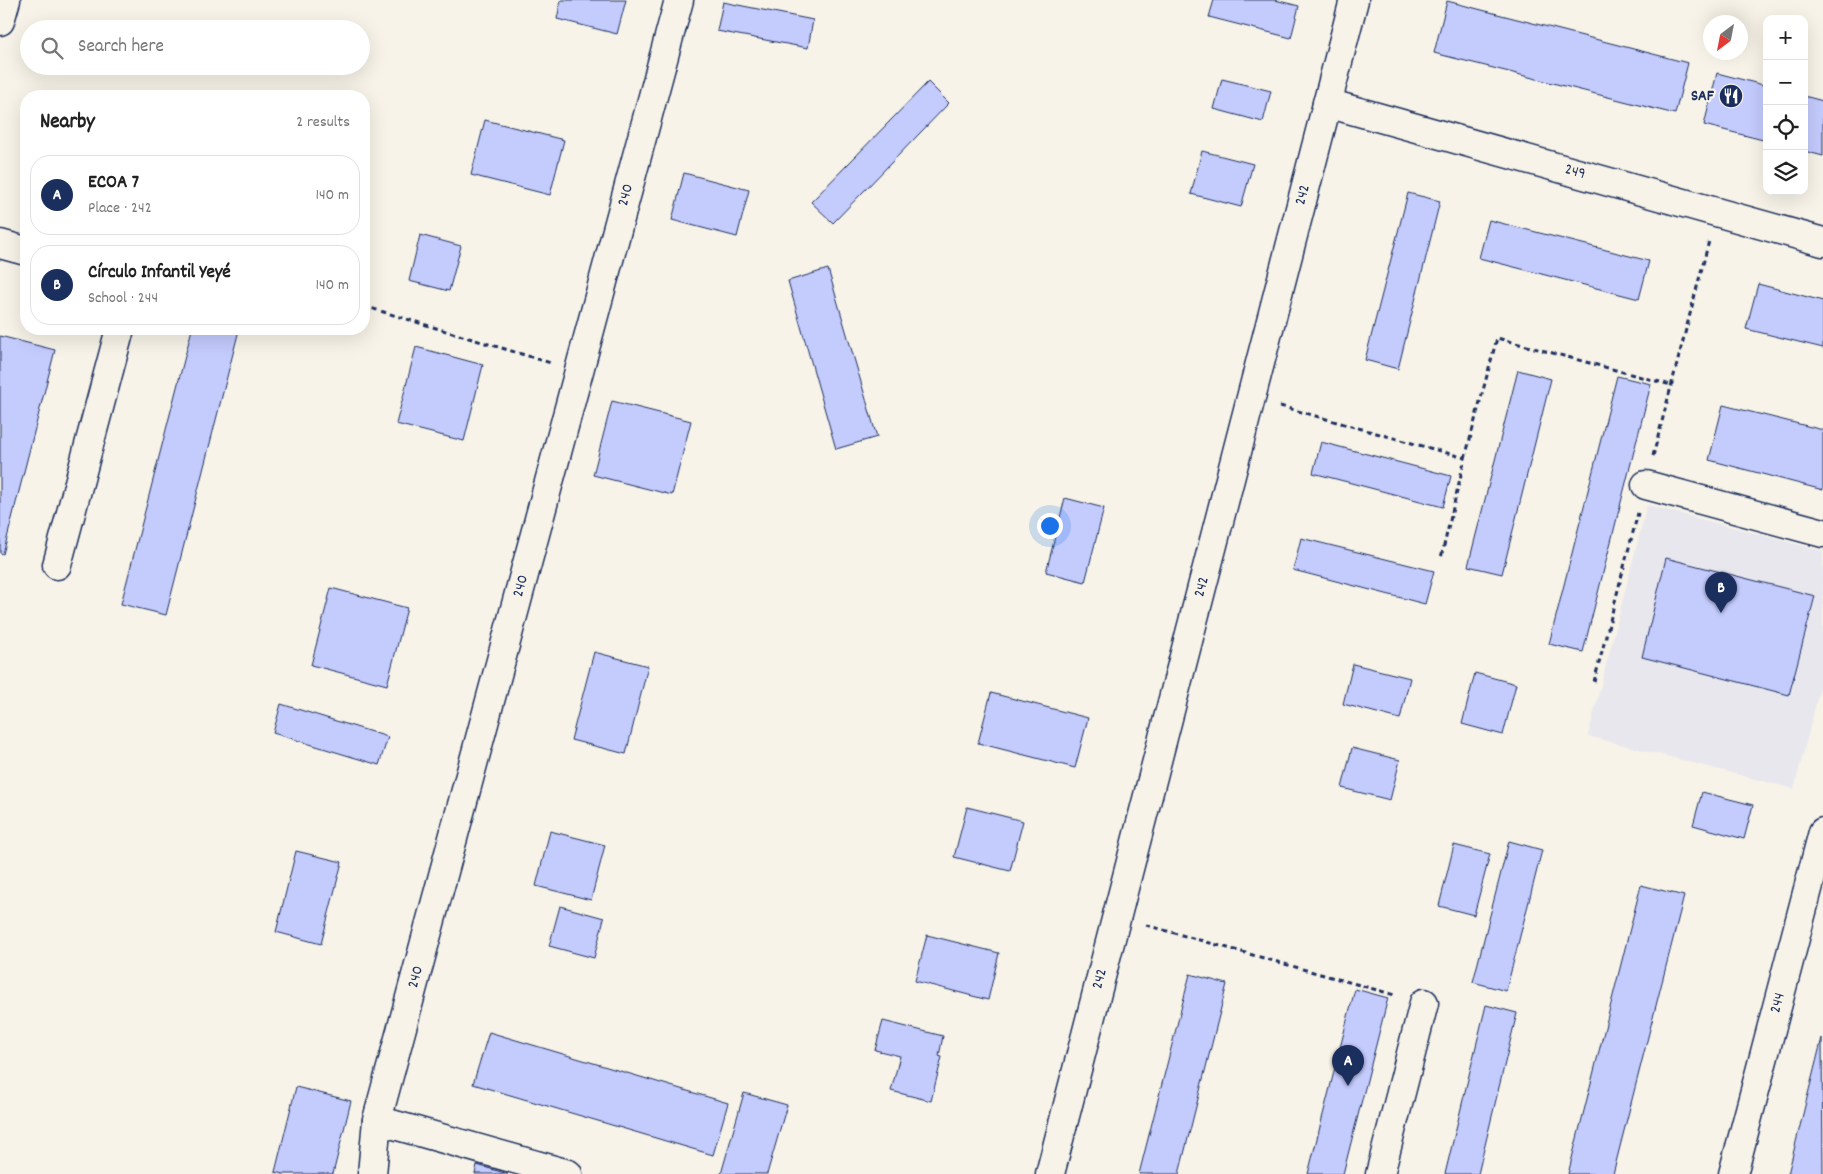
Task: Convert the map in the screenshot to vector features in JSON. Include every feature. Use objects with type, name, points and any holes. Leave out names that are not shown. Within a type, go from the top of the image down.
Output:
[{"type":"street","points":[[0,21],[6,0]]},
{"type":"street","name":"240","points":[[372,1174],[377,1120],[679,0]]},
{"type":"street","name":"242","points":[[1050,1174],[1354,0]]},
{"type":"street","name":"249","points":[[1327,103],[1823,242]]},
{"type":"street","points":[[0,244],[20,249]]},
{"type":"street","points":[[57,565],[118,335]]},
{"type":"street","points":[[1646,484],[1823,533]]},
{"type":"street","name":"244","points":[[1733,1174],[1823,832]]},
{"type":"street","points":[[1380,1174],[1424,1003]]},
{"type":"street","points":[[377,1120],[568,1174]]},
{"type":"path","points":[[1594,682],[1716,212]]},
{"type":"path","points":[[370,308],[578,371]]},
{"type":"path","points":[[1441,558],[1497,338],[1671,385]]},
{"type":"path","points":[[1251,397],[1465,458]]},
{"type":"path","points":[[1117,916],[1424,1003]]},
{"type":"shaded area","points":[[1647,505],[1823,551],[1823,676],[1794,789],[1588,736]]},
{"type":"building","points":[[561,0],[626,0],[617,34],[557,19]]},
{"type":"building","points":[[1214,0],[1275,0],[1299,6],[1291,38],[1209,17]]},
{"type":"building","points":[[1447,1],[1688,63],[1675,114],[1434,53]]},
{"type":"building","points":[[723,2],[813,20],[808,48],[717,31]]},
{"type":"building","points":[[1717,73],[1763,85],[1763,140],[1704,125]]},
{"type":"building","points":[[1222,79],[1271,91],[1263,122],[1214,109]]},
{"type":"building","points":[[928,82],[949,103],[833,223],[811,202]]},
{"type":"building","points":[[1808,97],[1823,101],[1823,156],[1808,152]]},
{"type":"building","points":[[485,120],[564,140],[550,195],[471,175]]},
{"type":"building","points":[[1202,151],[1253,164],[1241,207],[1191,194]]},
{"type":"building","points":[[684,173],[749,190],[737,237],[672,220]]},
{"type":"building","points":[[1408,193],[1440,201],[1398,369],[1365,360]]},
{"type":"building","points":[[1489,220],[1649,261],[1639,299],[1479,258]]},
{"type":"building","points":[[420,235],[461,246],[449,291],[409,281]]},
{"type":"building","points":[[828,269],[877,437],[836,449],[788,281]]},
{"type":"building","points":[[1758,284],[1823,301],[1823,348],[1746,329]]},
{"type":"building","points":[[190,335],[238,335],[166,615],[121,604]]},
{"type":"building","points":[[0,336],[55,350],[3,554],[0,553]]},
{"type":"building","points":[[416,347],[483,365],[464,441],[396,424]]},
{"type":"building","points":[[1518,370],[1551,379],[1502,574],[1468,566]]},
{"type":"building","points":[[1617,376],[1651,384],[1583,652],[1549,644]]},
{"type":"building","points":[[612,401],[691,421],[672,495],[593,475]]},
{"type":"building","points":[[1723,405],[1823,430],[1823,490],[1709,460]]},
{"type":"building","points":[[1321,442],[1451,476],[1443,507],[1313,473]]},
{"type":"building","points":[[1065,498],[1104,508],[1085,582],[1046,572]]},
{"type":"building","points":[[1301,538],[1434,571],[1425,604],[1293,570]]},
{"type":"building","points":[[1666,558],[1815,596],[1789,695],[1642,657]]},
{"type":"building","points":[[331,588],[407,608],[387,685],[311,665]]},
{"type":"building","points":[[594,652],[648,666],[626,754],[571,740]]},
{"type":"building","points":[[1353,664],[1410,678],[1400,719],[1343,704]]},
{"type":"building","points":[[1475,673],[1516,684],[1503,735],[1462,724]]},
{"type":"building","points":[[991,693],[1088,718],[1075,768],[978,743]]},
{"type":"building","points":[[281,704],[388,737],[379,765],[273,733]]},
{"type":"building","points":[[1352,748],[1400,760],[1390,800],[1342,788]]},
{"type":"building","points":[[1702,792],[1753,805],[1744,839],[1693,825]]},
{"type":"building","points":[[967,807],[1023,821],[1010,871],[954,857]]},
{"type":"building","points":[[550,831],[605,845],[591,900],[536,886]]},
{"type":"building","points":[[1509,841],[1542,850],[1506,991],[1473,982]]},
{"type":"building","points":[[1454,845],[1490,854],[1474,915],[1439,906]]},
{"type":"building","points":[[296,851],[342,862],[321,944],[276,932]]},
{"type":"building","points":[[1641,885],[1684,896],[1613,1174],[1568,1174]]},
{"type":"building","points":[[560,906],[604,918],[594,958],[549,946]]},
{"type":"building","points":[[927,935],[999,953],[988,1000],[915,981]]},
{"type":"building","points":[[1190,974],[1227,984],[1179,1174],[1139,1174]]},
{"type":"building","points":[[1355,989],[1388,998],[1343,1174],[1308,1174]]},
{"type":"building","points":[[1486,1005],[1517,1013],[1478,1174],[1445,1174]]},
{"type":"building","points":[[883,1021],[943,1036],[939,1056],[942,1057],[931,1101],[891,1091],[900,1056],[875,1050]]},
{"type":"building","points":[[489,1032],[728,1103],[713,1155],[473,1084]]},
{"type":"building","points":[[1822,1038],[1823,1174],[1788,1174]]},
{"type":"building","points":[[296,1087],[351,1101],[333,1174],[283,1174],[275,1172]]},
{"type":"building","points":[[744,1093],[787,1105],[767,1174],[721,1174]]},
{"type":"building","points":[[477,1165],[508,1174],[475,1174]]},
{"type":"place","name":"SAF","points":[[1731,96]]},
{"type":"place","name":"Círculo Infantil Yeyé","points":[[1721,613]]},
{"type":"place","name":"ECOA 7","points":[[1348,1086]]}]
